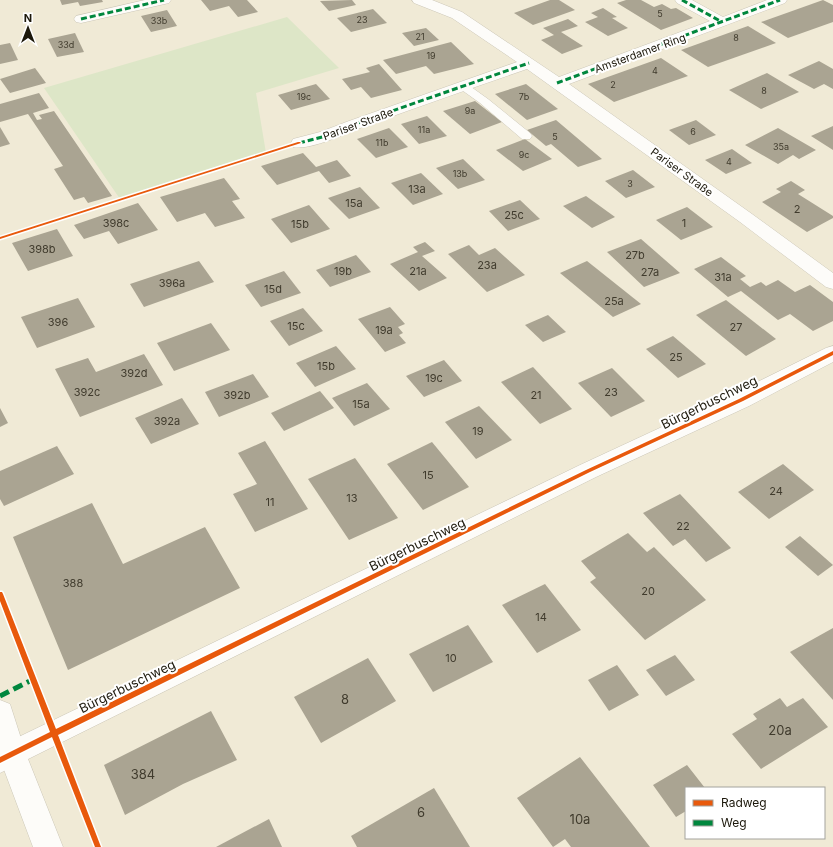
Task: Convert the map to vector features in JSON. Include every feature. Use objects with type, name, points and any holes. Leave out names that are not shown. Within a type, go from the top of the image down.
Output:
[{"type":"street","points":[[81,19],[164,0]]},
{"type":"street","name":"Pariser Straße","points":[[419,0],[457,15],[530,63],[833,283]]},
{"type":"street","points":[[682,0],[722,22]]},
{"type":"street","name":"Amsterdamer Ring","points":[[557,83],[780,0]]},
{"type":"street","name":"Pariser Straße","points":[[299,143],[326,136],[355,124],[530,63]]},
{"type":"street","name":"Bürgerbuschweg","points":[[6,757],[588,471],[741,400],[833,354]]},
{"type":"street","points":[[0,713],[6,757],[48,847]]},
{"type":"lane","points":[[463,86],[484,101],[526,136]]},
{"type":"green space","points":[[287,17],[339,68],[256,93],[266,153],[120,199],[44,88]]},
{"type":"building","points":[[60,0],[102,0],[103,2],[80,6],[78,2],[62,5]]},
{"type":"building","points":[[201,0],[247,0],[258,12],[238,17],[229,6],[210,11]]},
{"type":"building","points":[[352,0],[356,5],[329,11],[320,1]]},
{"type":"building","points":[[550,0],[559,0],[575,10],[533,25],[514,13]]},
{"type":"building","points":[[626,0],[641,0],[654,7],[662,4],[671,9],[676,8],[693,18],[661,30],[617,3]]},
{"type":"building","points":[[823,0],[833,5],[833,22],[788,38],[761,22]]},
{"type":"building","points":[[603,8],[617,17],[612,18],[628,28],[608,36],[585,22],[598,17],[591,13]]},
{"type":"building","points":[[373,9],[387,23],[351,32],[337,18]]},
{"type":"building","points":[[167,10],[177,26],[151,32],[141,16]]},
{"type":"building","points":[[568,19],[578,26],[561,32],[583,46],[562,54],[541,40],[554,35],[543,28]]},
{"type":"building","points":[[748,26],[776,43],[708,67],[681,50]]},
{"type":"building","points":[[426,28],[439,40],[414,46],[402,33]]},
{"type":"building","points":[[75,33],[84,52],[57,57],[48,39]]},
{"type":"building","points":[[451,42],[474,64],[434,74],[426,66],[396,74],[383,60]]},
{"type":"building","points":[[10,43],[18,60],[0,64],[0,45]]},
{"type":"building","points":[[661,58],[688,76],[614,102],[588,84]]},
{"type":"building","points":[[819,61],[833,69],[833,89],[824,84],[814,89],[788,75]]},
{"type":"building","points":[[379,64],[402,90],[371,98],[361,87],[351,90],[342,79],[370,72],[366,68]]},
{"type":"building","points":[[35,68],[46,83],[10,93],[0,79]]},
{"type":"building","points":[[767,73],[799,92],[761,109],[729,90]]},
{"type":"building","points":[[316,84],[330,99],[291,110],[278,95]]},
{"type":"building","points":[[526,84],[558,109],[527,120],[495,94]]},
{"type":"building","points":[[39,93],[49,108],[33,113],[37,120],[42,119],[39,115],[54,111],[112,196],[88,203],[84,197],[74,200],[54,169],[63,166],[28,114],[0,122],[0,104]]},
{"type":"building","points":[[475,101],[502,122],[470,134],[443,111]]},
{"type":"building","points":[[427,116],[447,136],[419,144],[401,124]]},
{"type":"building","points":[[556,120],[602,159],[578,167],[551,144],[546,146],[527,130]]},
{"type":"building","points":[[696,120],[716,135],[689,145],[669,130]]},
{"type":"building","points":[[833,126],[833,150],[811,136]]},
{"type":"building","points":[[0,127],[10,144],[0,147]]},
{"type":"building","points":[[389,128],[408,147],[376,158],[357,139]]},
{"type":"building","points":[[778,128],[816,150],[799,159],[793,155],[778,164],[745,145]]},
{"type":"building","points":[[525,139],[552,159],[523,171],[496,150]]},
{"type":"building","points":[[732,149],[752,163],[726,174],[705,160]]},
{"type":"building","points":[[303,153],[316,167],[337,160],[351,176],[329,183],[319,171],[277,185],[261,166]]},
{"type":"building","points":[[463,159],[485,180],[458,189],[436,168]]},
{"type":"building","points":[[633,170],[655,187],[626,198],[605,181]]},
{"type":"building","points":[[421,173],[443,194],[413,205],[391,183]]},
{"type":"building","points":[[224,178],[240,199],[232,201],[245,218],[215,227],[205,213],[177,222],[160,197]]},
{"type":"building","points":[[791,181],[805,190],[798,194],[833,216],[833,218],[807,232],[762,202],[781,192],[776,189]]},
{"type":"building","points":[[360,187],[380,208],[349,219],[328,198]]},
{"type":"building","points":[[586,196],[615,217],[592,228],[563,206]]},
{"type":"building","points":[[520,200],[540,219],[508,231],[489,211]]},
{"type":"building","points":[[138,203],[158,230],[118,244],[109,231],[84,239],[74,225]]},
{"type":"building","points":[[309,205],[330,229],[291,243],[271,219]]},
{"type":"building","points":[[687,207],[713,227],[681,240],[656,220]]},
{"type":"building","points":[[57,229],[73,256],[28,271],[12,243]]},
{"type":"building","points":[[641,239],[680,273],[644,287],[607,252]]},
{"type":"building","points":[[425,242],[435,251],[422,256],[447,278],[419,291],[390,264],[418,252],[413,247]]},
{"type":"building","points":[[469,245],[479,255],[495,248],[525,275],[487,292],[448,254]]},
{"type":"building","points":[[356,255],[371,272],[330,287],[316,270]]},
{"type":"building","points":[[721,257],[746,276],[740,279],[750,287],[761,282],[766,286],[778,280],[795,292],[810,285],[833,302],[833,321],[813,331],[790,314],[778,320],[741,291],[728,297],[694,269]]},
{"type":"building","points":[[199,261],[214,282],[144,307],[130,284]]},
{"type":"building","points":[[587,261],[641,304],[613,317],[560,273]]},
{"type":"building","points":[[284,271],[301,293],[261,307],[245,285]]},
{"type":"building","points":[[78,298],[95,327],[37,348],[21,317]]},
{"type":"building","points":[[726,300],[776,339],[746,356],[696,315]]},
{"type":"building","points":[[390,307],[405,324],[398,327],[403,333],[399,335],[406,343],[385,352],[358,319]]},
{"type":"building","points":[[303,308],[323,331],[289,346],[270,321]]},
{"type":"building","points":[[548,315],[566,332],[543,342],[525,325]]},
{"type":"building","points":[[211,323],[230,350],[174,371],[157,343]]},
{"type":"building","points":[[673,336],[706,364],[678,378],[646,349]]},
{"type":"building","points":[[336,346],[356,369],[315,387],[296,363]]},
{"type":"building","points":[[144,354],[163,385],[80,417],[55,369],[88,358],[96,372]]},
{"type":"building","points":[[444,360],[462,381],[424,397],[406,376]]},
{"type":"building","points":[[533,367],[572,409],[540,424],[501,382]]},
{"type":"building","points":[[612,368],[645,401],[611,417],[578,383]]},
{"type":"building","points":[[253,374],[269,397],[219,417],[205,392]]},
{"type":"building","points":[[367,383],[390,409],[354,426],[332,398]]},
{"type":"building","points":[[320,391],[334,408],[284,431],[271,413]]},
{"type":"building","points":[[182,398],[199,424],[151,444],[135,418]]},
{"type":"building","points":[[479,406],[512,440],[476,459],[445,422]]},
{"type":"building","points":[[0,408],[8,423],[0,427]]},
{"type":"building","points":[[265,441],[308,509],[255,532],[233,494],[257,484],[238,453]]},
{"type":"building","points":[[432,442],[469,487],[423,510],[387,464]]},
{"type":"building","points":[[57,446],[74,474],[4,506],[0,499],[0,471]]},
{"type":"building","points":[[355,458],[398,518],[349,540],[308,479]]},
{"type":"building","points":[[783,464],[814,490],[769,519],[738,492]]},
{"type":"building","points":[[680,494],[731,548],[706,562],[685,539],[673,546],[643,513]]},
{"type":"building","points":[[92,503],[123,564],[205,527],[240,588],[68,670],[13,537]]},
{"type":"building","points":[[628,533],[647,552],[654,547],[706,600],[645,640],[590,582],[596,578],[581,561]]},
{"type":"building","points":[[800,536],[833,565],[818,576],[785,547]]},
{"type":"building","points":[[545,584],[581,630],[537,653],[502,605]]},
{"type":"building","points":[[468,625],[493,662],[433,692],[409,654]]},
{"type":"building","points":[[833,628],[833,700],[790,652]]},
{"type":"building","points":[[675,655],[695,680],[666,696],[646,670]]},
{"type":"building","points":[[368,658],[396,701],[321,743],[294,697]]},
{"type":"building","points":[[617,665],[639,695],[609,711],[588,680]]},
{"type":"building","points":[[780,698],[787,707],[803,698],[828,727],[761,769],[732,734],[757,719],[753,714]]},
{"type":"building","points":[[211,711],[237,760],[183,784],[125,815],[104,765]]},
{"type":"building","points":[[580,757],[650,847],[571,847],[565,839],[553,847],[517,798]]},
{"type":"building","points":[[687,765],[704,787],[685,787],[685,812],[676,817],[653,785]]},
{"type":"building","points":[[434,788],[470,847],[357,847],[351,836]]},
{"type":"building","points":[[269,819],[282,847],[216,847]]},
{"type":"marked path","points":[[81,19],[164,0]]},
{"type":"marked path","points":[[682,0],[722,22]]},
{"type":"marked path","points":[[557,83],[780,0]]},
{"type":"marked path","points":[[299,143],[326,136],[355,124],[529,63]]},
{"type":"marked path","points":[[0,696],[32,680]]},
{"type":"cycle path","points":[[0,238],[299,143]]},
{"type":"cycle path","points":[[0,760],[588,471],[741,400],[833,353]]},
{"type":"cycle path","points":[[0,594],[98,847]]}]
